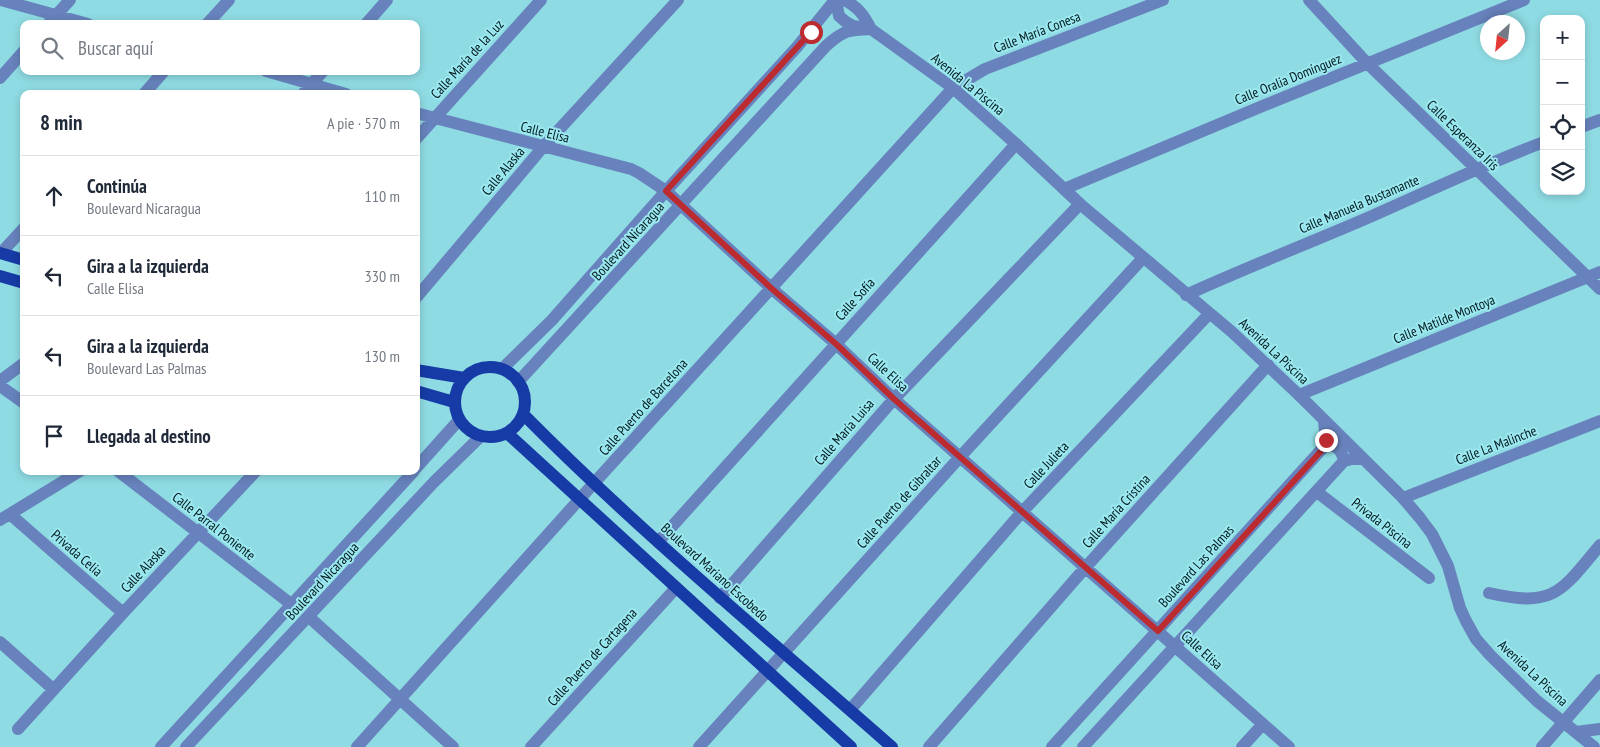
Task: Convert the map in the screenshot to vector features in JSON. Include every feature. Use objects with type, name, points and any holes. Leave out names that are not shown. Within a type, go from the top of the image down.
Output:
[{"type":"main road","points":[[0,253],[20,259]]},
{"type":"main road","points":[[0,276],[20,282]]},
{"type":"main road","points":[[492,367],[502,370],[518,382],[524,398],[523,414],[520,421],[508,433],[490,438],[472,433],[459,420],[455,411],[454,402],[459,385],[472,372],[482,368],[492,367]]},
{"type":"main road","points":[[420,371],[464,378]]},
{"type":"main road","points":[[420,392],[454,402]]},
{"type":"main road","name":"Boulevard Mariano Escobedo","points":[[523,414],[720,598],[892,747]]},
{"type":"main road","points":[[508,433],[851,747]]},
{"type":"street","points":[[1,0],[52,20],[70,0]]},
{"type":"street","points":[[211,20],[229,0]]},
{"type":"street","points":[[370,20],[387,0]]},
{"type":"street","name":"Calle María de la Luz","points":[[420,134],[541,0]]},
{"type":"street","name":"Calle Alaska","points":[[420,293],[543,147],[678,0]]},
{"type":"street","name":"Avenida La Piscina","points":[[836,0],[839,16],[846,22],[853,26],[871,29],[953,88],[1080,204],[1268,365],[1299,395],[1403,498],[1432,534],[1448,566],[1460,608],[1476,639],[1506,673],[1594,747]]},
{"type":"street","name":"Boulevard Nicaragua","points":[[502,370],[552,320],[806,37],[836,0]]},
{"type":"street","name":"Avenida La Piscina","points":[[844,0],[865,16],[871,29]]},
{"type":"street","name":"Calle María Conesa","points":[[953,88],[985,69],[1163,0]]},
{"type":"street","name":"Calle Esperanza Iris","points":[[1309,0],[1367,63],[1600,289]]},
{"type":"street","name":"Calle Oralia Domínguez","points":[[1064,189],[1524,0]]},
{"type":"street","name":"Boulevard Nicaragua","points":[[518,382],[826,46],[842,33],[849,30],[871,29]]},
{"type":"street","points":[[0,78],[20,56]]},
{"type":"street","points":[[147,90],[161,75]]},
{"type":"street","points":[[275,75],[308,89],[320,75]]},
{"type":"street","name":"Calle Puerto de Barcelona","points":[[357,747],[953,88]]},
{"type":"street","name":"Calle Elisa","points":[[420,114],[631,170],[639,173],[666,191],[771,288],[835,343],[894,399],[1289,747]]},
{"type":"street","points":[[1585,126],[1600,120]]},
{"type":"street","name":"Calle Sofía","points":[[658,542],[1016,144]]},
{"type":"street","name":"Calle Manuela Bustamante","points":[[1186,294],[1540,144]]},
{"type":"street","name":"Calle María Luisa","points":[[720,598],[894,399],[1080,204]]},
{"type":"street","points":[[0,253],[20,232]]},
{"type":"street","name":"Calle Puerto de Gibraltar","points":[[699,747],[960,457],[1143,258]]},
{"type":"street","name":"Calle Matilde Montoya","points":[[1299,395],[1600,272]]},
{"type":"street","name":"Calle Julieta","points":[[850,710],[1022,512],[1209,314]]},
{"type":"street","name":"Calle María Cristina","points":[[928,747],[1085,568],[1268,365]]},
{"type":"street","points":[[0,381],[20,366]]},
{"type":"street","points":[[0,386],[20,400]]},
{"type":"street","points":[[420,464],[459,420]]},
{"type":"street","points":[[1324,421],[1325,444],[1338,448],[1344,460]]},
{"type":"street","name":"Calle La Malinche","points":[[1403,498],[1600,421]]},
{"type":"street","name":"Boulevard Nicaragua","points":[[186,747],[434,482],[481,436]]},
{"type":"street","name":"Boulevard Las Palmas","points":[[1052,747],[1325,444]]},
{"type":"street","points":[[1083,747],[1317,492],[1344,460],[1352,458],[1363,459]]},
{"type":"street","points":[[5,518],[74,475]]},
{"type":"street","name":"Calle Parral Poniente","points":[[123,475],[291,604]]},
{"type":"street","name":"Calle Alaska","points":[[18,729],[122,613],[252,475]]},
{"type":"street","name":"Boulevard Nicaragua","points":[[162,747],[410,475]]},
{"type":"street","name":"Privada Piscina","points":[[1317,492],[1429,578]]},
{"type":"street","name":"Privada Celia","points":[[5,518],[122,613]]},
{"type":"street","points":[[1489,593],[1523,599],[1546,596],[1559,591],[1568,584],[1600,545]]},
{"type":"street","name":"Calle Puerto de Cartagena","points":[[531,747],[676,588]]},
{"type":"street","points":[[309,617],[453,747]]},
{"type":"street","points":[[0,642],[53,689]]},
{"type":"street","points":[[1542,747],[1600,680]]},
{"type":"street","points":[[1242,747],[1263,724]]},
{"type":"street","points":[[1576,732],[1600,728]]},
{"type":"route","points":[[811,32],[666,191],[771,288],[835,343],[894,399],[1158,631],[1322,450],[1326,440]]}]
